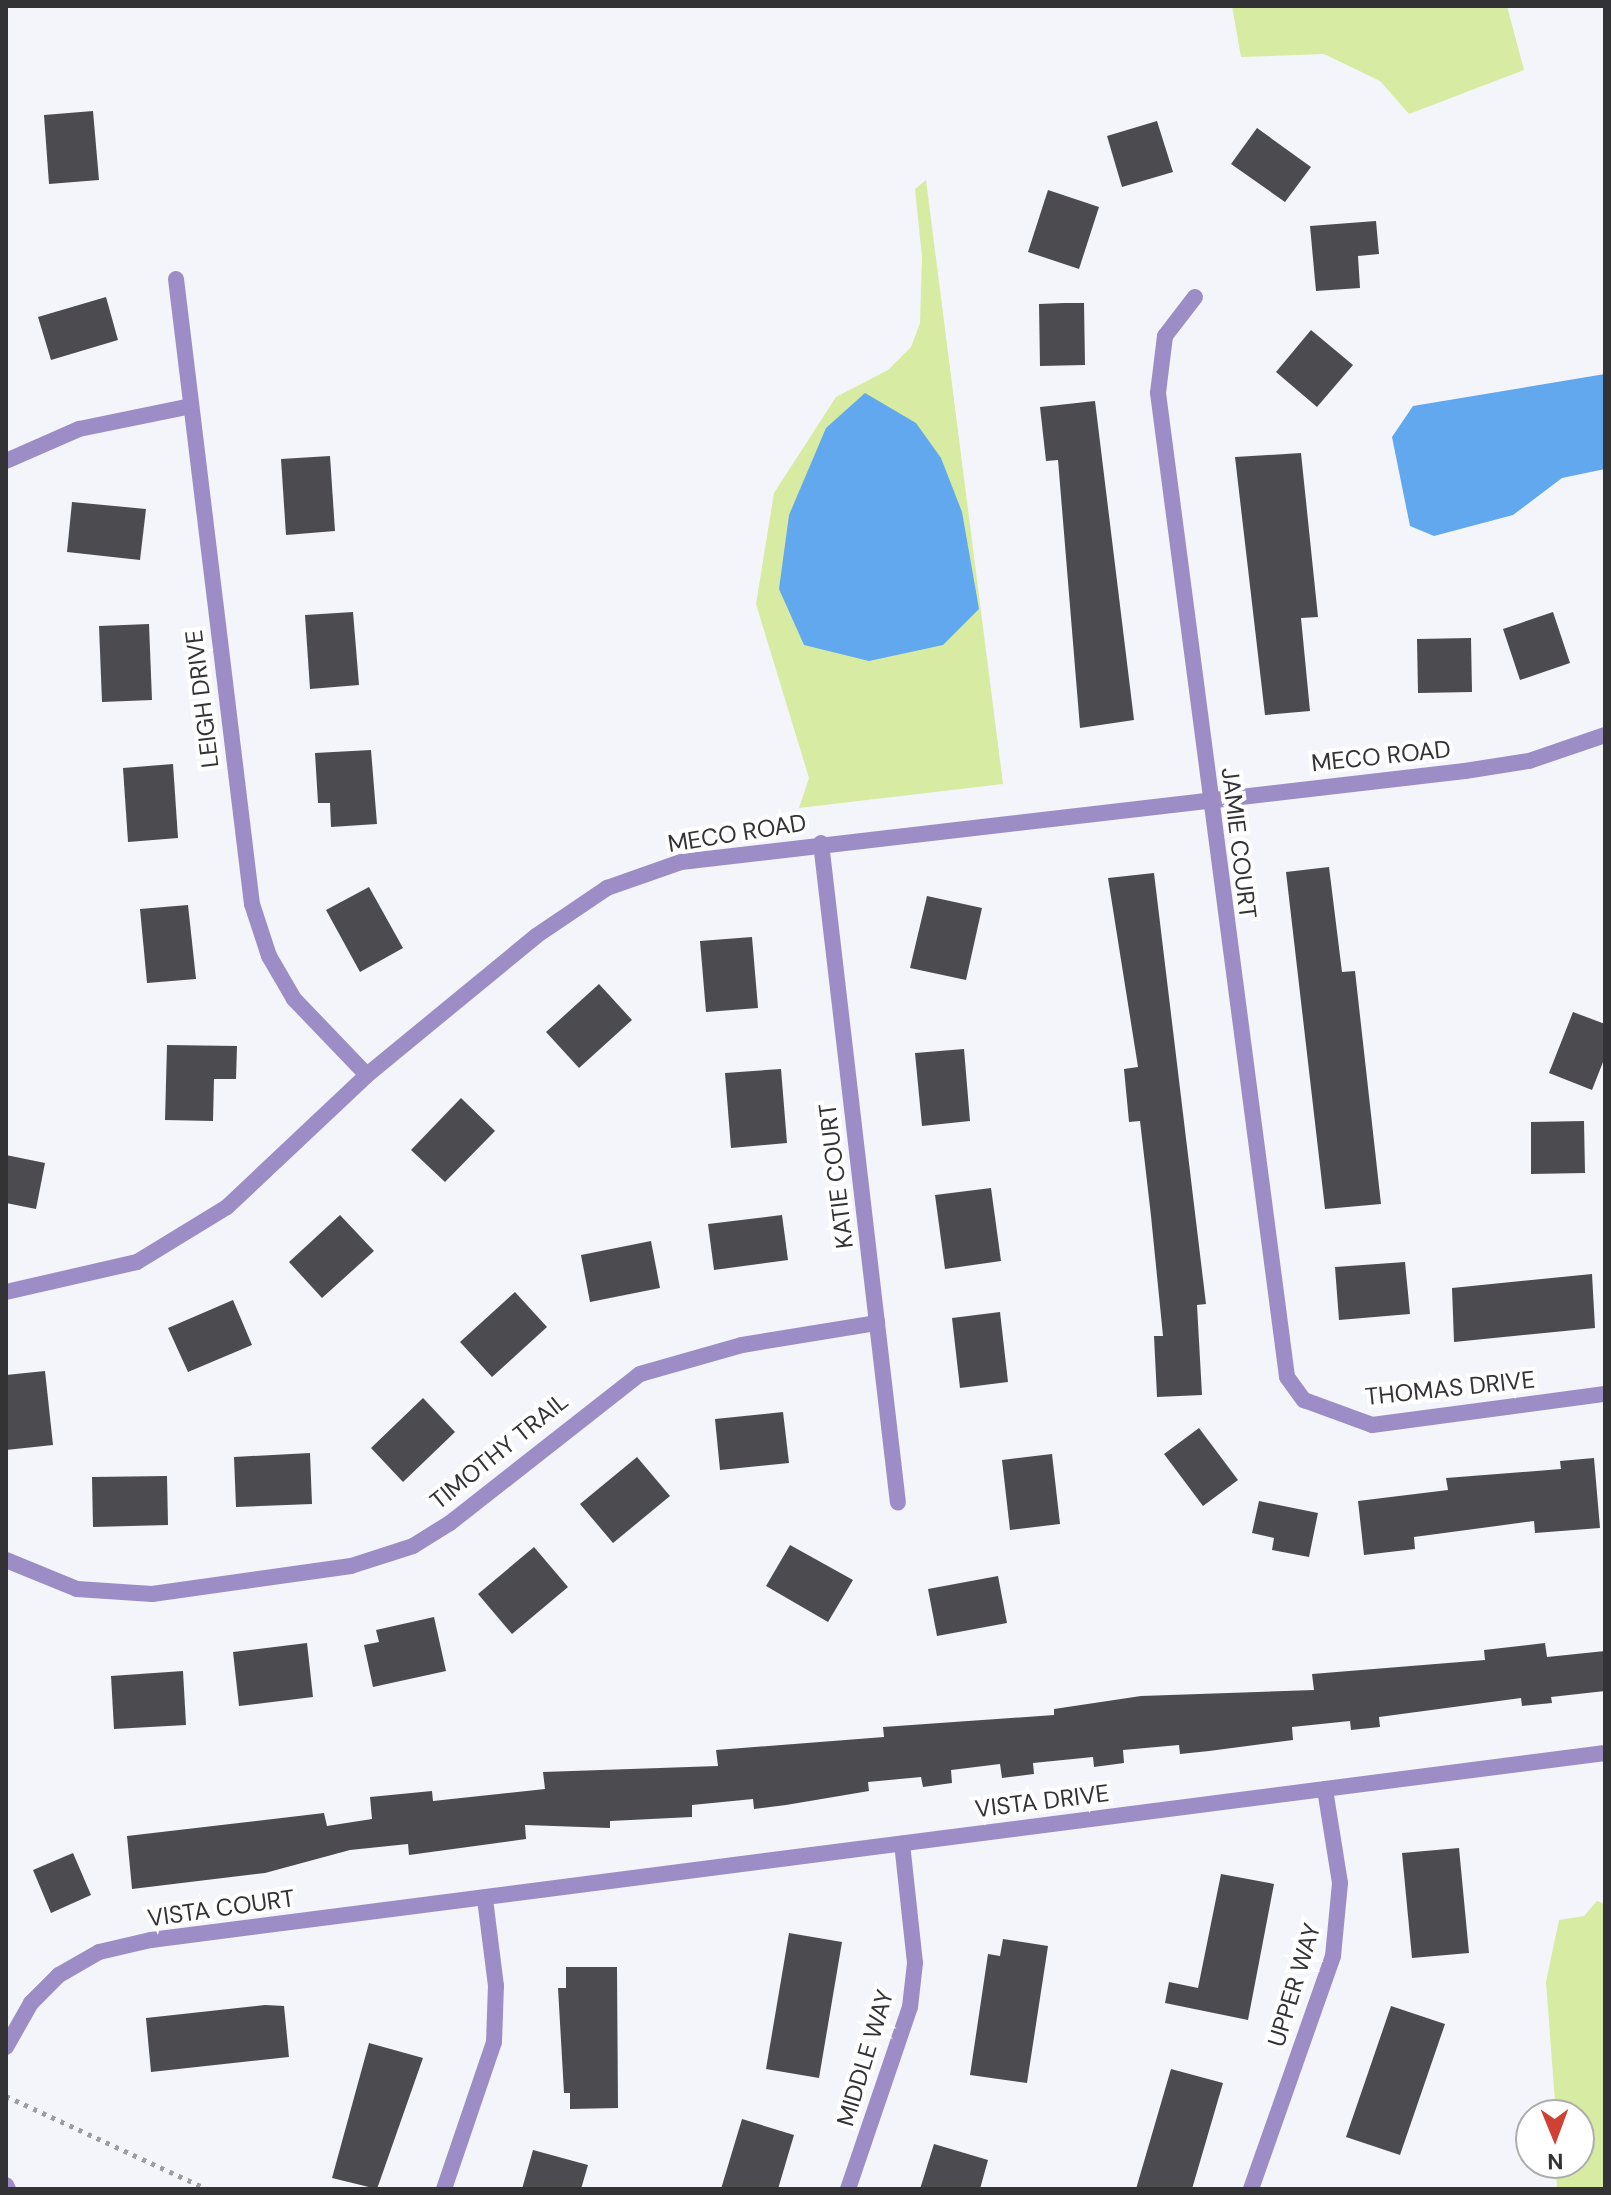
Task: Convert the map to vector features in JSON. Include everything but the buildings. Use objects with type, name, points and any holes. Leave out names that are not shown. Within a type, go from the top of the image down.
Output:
[{"type":"street","name":"LEIGH DRIVE","points":[[176,279],[252,904],[269,956],[294,999],[367,1075]]},
{"type":"street","name":"JAMIE COURT","points":[[1195,297],[1165,336],[1158,393],[1279,1352],[1304,1400]]},
{"type":"street","points":[[6,461],[79,429],[191,406]]},
{"type":"street","name":"MECO ROAD","points":[[6,1292],[137,1262],[227,1207],[367,1075],[536,936],[607,888],[681,862],[1529,761],[1605,735]]},
{"type":"street","name":"KATIE COURT","points":[[821,843],[898,1503]]},
{"type":"street","name":"TIMOTHY TRAIL","points":[[6,1560],[77,1589],[152,1594],[351,1566],[413,1546],[450,1523],[640,1374],[742,1345],[877,1323]]},
{"type":"street","name":"THOMAS DRIVE","points":[[1304,1400],[1372,1425],[1605,1394]]},
{"type":"street","name":"VISTA DRIVE","points":[[485,1899],[1605,1753]]},
{"type":"street","name":"UPPER WAY","points":[[1251,2189],[1333,1956],[1340,1883],[1325,1789]]},
{"type":"street","name":"MIDDLE WAY","points":[[848,2189],[910,2007],[915,1963],[902,1844]]},
{"type":"street","points":[[444,2189],[494,2042],[496,1986],[485,1899]]},
{"type":"street","name":"VISTA COURT","points":[[6,2047],[31,2003],[99,1952],[485,1899]]},
{"type":"path","points":[[6,2096],[207,2189]]},
{"type":"green space","points":[[1232,6],[1507,6],[1524,70],[1409,114],[1380,81],[1324,54],[1241,57]]},
{"type":"green space","points":[[926,180],[1003,784],[799,808],[809,778],[756,604],[774,493],[836,397],[888,370],[911,347],[920,323],[922,257],[915,189]]},
{"type":"green space","points":[[1597,1901],[1605,1904],[1605,2189],[1557,2189],[1557,2179],[1595,2179],[1595,2099],[1555,2099],[1546,1982],[1559,1920],[1584,1916]]},
{"type":"water","points":[[1605,374],[1605,469],[1562,478],[1513,515],[1434,536],[1410,526],[1392,437],[1413,406]]},
{"type":"water","points":[[865,393],[916,423],[941,458],[962,512],[979,609],[943,645],[869,661],[804,645],[779,589],[789,515],[826,428]]}]
